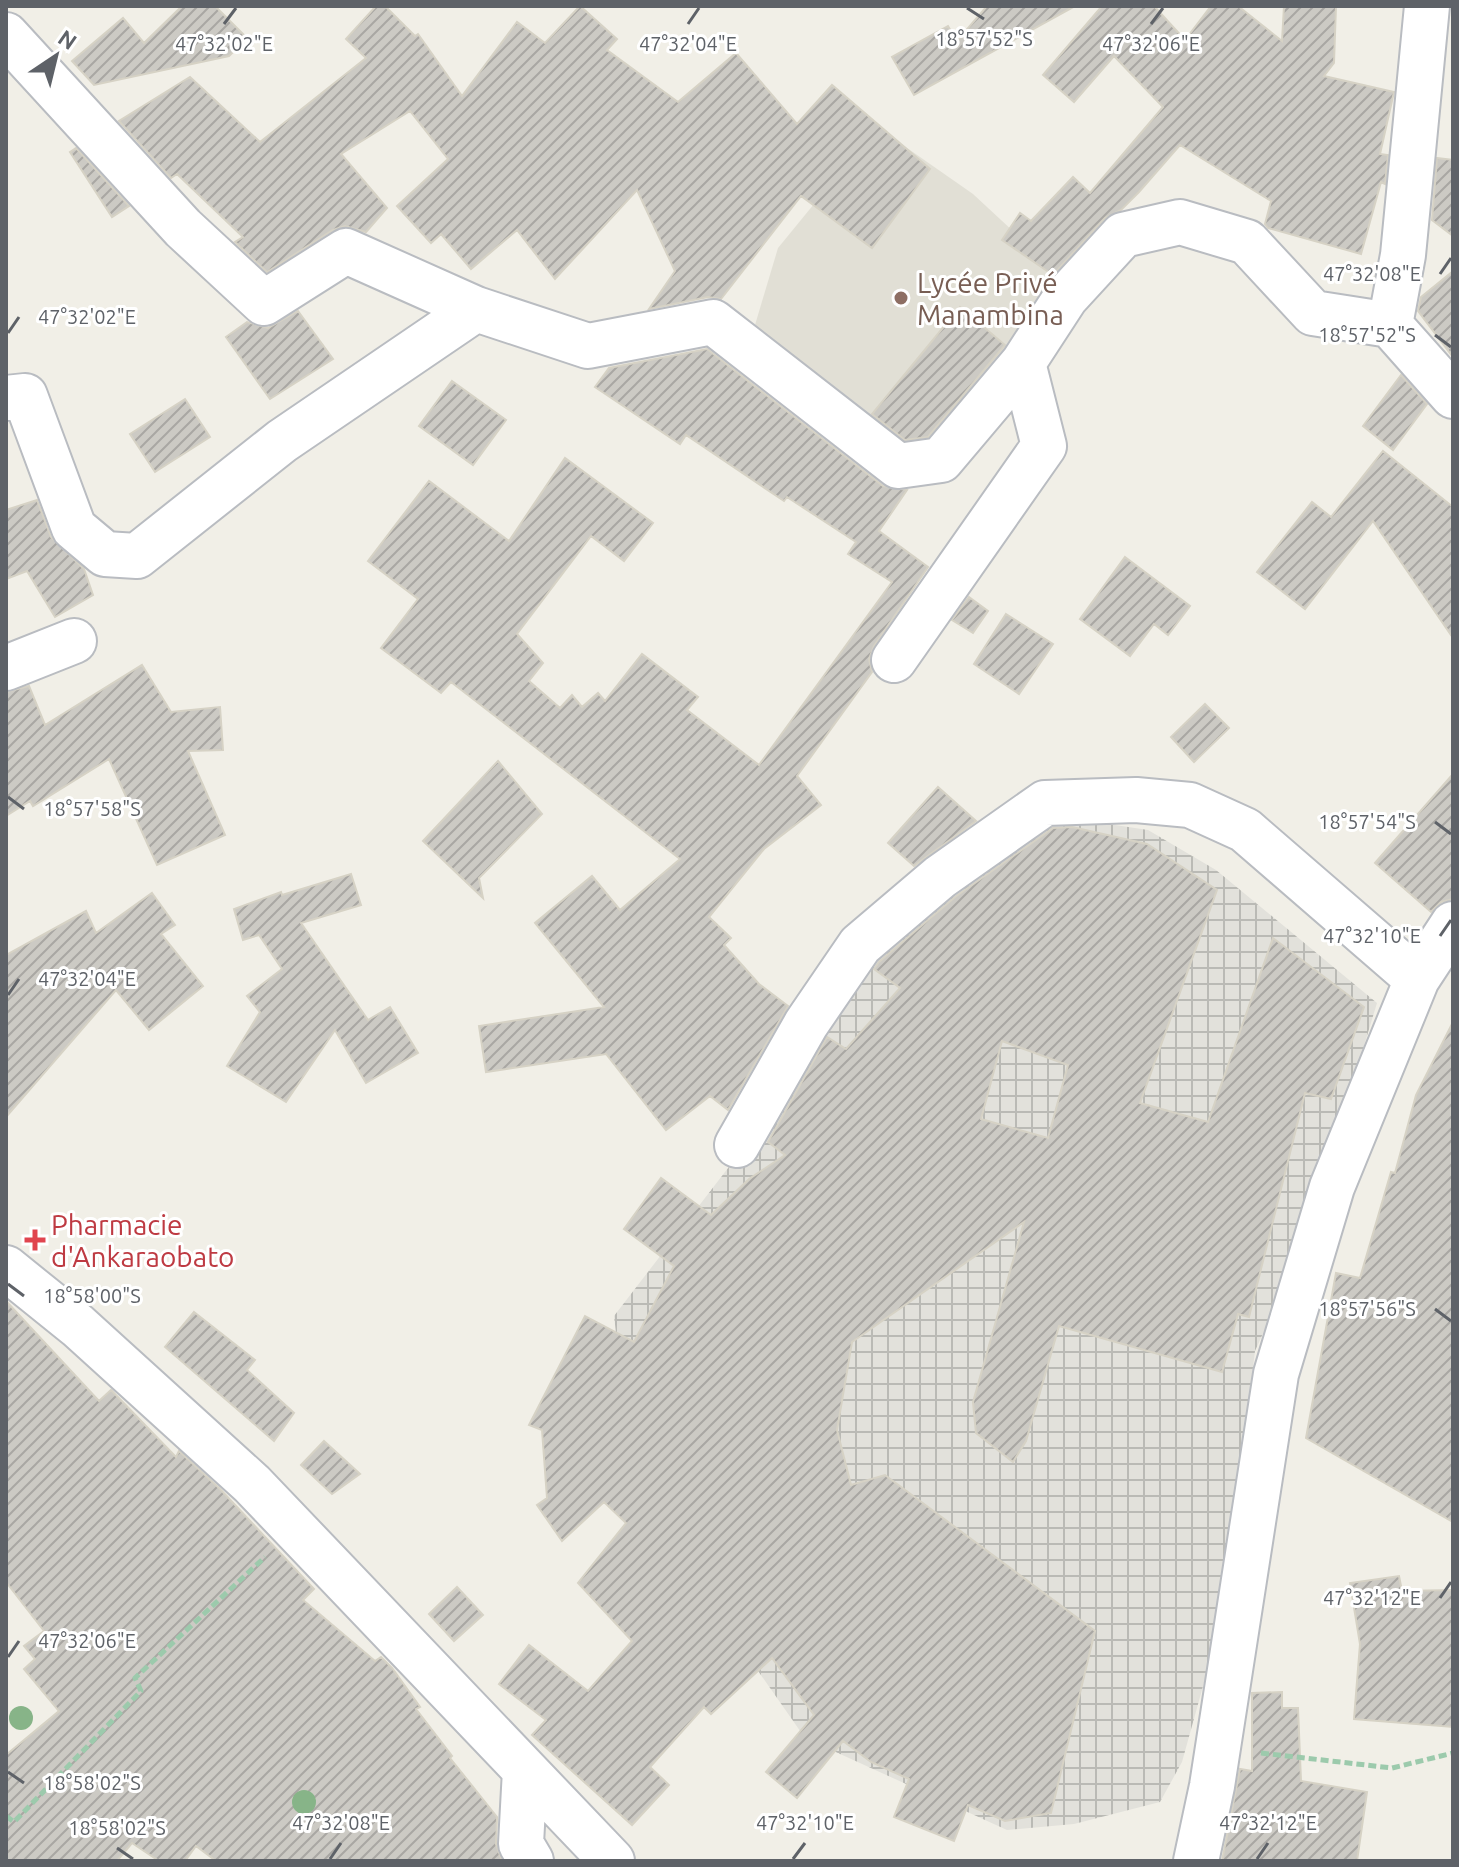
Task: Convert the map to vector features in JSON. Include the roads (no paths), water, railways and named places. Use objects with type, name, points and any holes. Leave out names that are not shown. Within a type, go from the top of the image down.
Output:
[{"type":"street","points":[[1390,325],[1403,255],[1427,6]]},
{"type":"street","points":[[6,35],[183,228],[264,303],[346,251],[476,309],[588,346],[713,322],[898,466],[941,460],[1023,363],[1066,297],[1123,235],[1180,222],[1247,242],[1313,313],[1390,325],[1453,396]]},
{"type":"street","points":[[6,398],[25,396],[74,528],[105,554],[137,556],[282,441],[476,309]]},
{"type":"street","points":[[894,660],[1044,446],[1023,363]]},
{"type":"street","points":[[6,668],[74,641]]},
{"type":"street","points":[[737,1145],[806,1024],[860,945],[940,877],[1045,803],[1136,800],[1190,805],[1245,830],[1417,979]]},
{"type":"street","points":[[1196,1861],[1217,1748],[1276,1374],[1332,1187],[1417,979],[1453,924]]},
{"type":"street","points":[[6,1268],[78,1326],[252,1484],[612,1861]]},
{"type":"street","points":[[525,1770],[521,1844],[531,1861]]},
{"type":"place","name":"Lycée Privé Manambina","points":[[901,298]]},
{"type":"place","name":"Pharmacie d'Ankaraobato","points":[[35,1240]]}]
